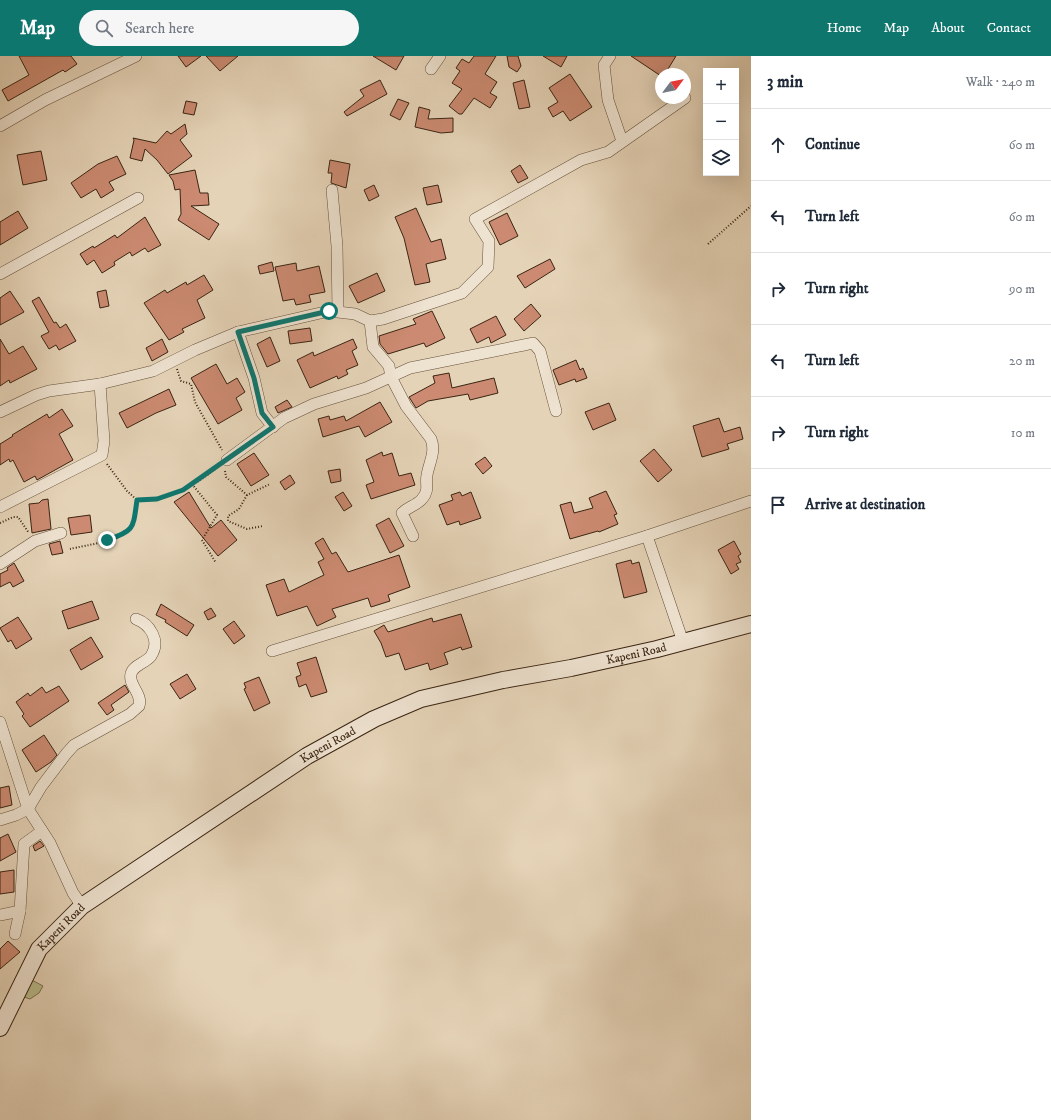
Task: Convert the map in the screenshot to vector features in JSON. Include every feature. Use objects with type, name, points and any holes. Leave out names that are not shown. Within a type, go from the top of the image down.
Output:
[{"type":"main road","name":"Kapeni Road","points":[[0,1028],[39,949],[82,906],[307,756],[374,719],[421,699],[683,642],[751,624]]},
{"type":"street","points":[[0,126],[45,100],[136,56]]},
{"type":"street","points":[[431,69],[440,56]]},
{"type":"street","points":[[610,56],[604,65],[608,100],[622,141]]},
{"type":"street","points":[[0,412],[36,395],[49,391],[100,384],[153,371],[238,332],[329,311],[355,314],[370,321],[383,319],[462,293],[488,267],[489,241],[475,219],[580,160],[608,152],[676,104]]},
{"type":"street","points":[[332,190],[337,246],[338,311]]},
{"type":"street","points":[[0,274],[138,198]]},
{"type":"street","points":[[370,321],[373,347],[389,366],[391,377],[406,406],[434,445],[426,479],[428,485],[427,490],[422,499],[402,513],[413,536]]},
{"type":"street","points":[[238,332],[254,378],[262,413],[273,427]]},
{"type":"street","points":[[227,460],[284,418],[314,404],[366,388],[410,368],[436,361],[533,343],[540,351],[556,411]]},
{"type":"street","points":[[0,507],[102,455],[104,441],[100,384]]},
{"type":"street","points":[[272,651],[648,536],[751,501]]},
{"type":"street","points":[[0,564],[35,541],[61,534]]},
{"type":"street","points":[[648,536],[683,642]]},
{"type":"street","points":[[0,820],[16,815],[28,808],[41,787],[74,745],[130,714],[139,706],[140,699],[130,678],[136,667],[151,656],[154,642],[153,631],[149,626],[136,619]]},
{"type":"street","points":[[0,722],[28,808],[50,843],[73,893],[82,906]]},
{"type":"street","points":[[15,934],[20,911],[24,844],[42,831]]},
{"type":"street","points":[[0,915],[20,911]]},
{"type":"path","points":[[708,244],[751,206]]},
{"type":"path","points":[[174,361],[181,381],[191,384],[195,402],[227,460],[225,470],[226,477],[247,495]]},
{"type":"path","points":[[102,455],[121,483],[137,500],[157,499],[183,490],[227,460]]},
{"type":"path","points":[[192,484],[217,515],[202,540],[216,563]]},
{"type":"path","points":[[263,526],[247,529],[228,521],[228,516],[239,509],[247,495],[270,484]]},
{"type":"path","points":[[70,549],[107,540],[129,532],[133,525],[137,500]]},
{"type":"path","points":[[0,523],[13,517],[18,517],[35,541]]},
{"type":"green space","points":[[28,978],[43,986],[39,993],[30,999],[24,997]]},
{"type":"building","points":[[19,56],[71,56],[77,64],[65,72],[63,70],[8,101],[2,90],[29,75]]},
{"type":"building","points":[[178,56],[201,56],[186,67]]},
{"type":"building","points":[[206,56],[238,56],[220,71]]},
{"type":"building","points":[[373,56],[404,56],[396,70]]},
{"type":"building","points":[[474,56],[496,56],[485,74],[497,82],[490,93],[497,97],[490,108],[474,98],[462,114],[459,114],[449,106],[462,89],[452,83],[460,71],[456,68],[462,59],[469,63]]},
{"type":"building","points":[[507,56],[518,56],[521,66],[517,72],[509,67]]},
{"type":"building","points":[[543,56],[567,56],[561,67]]},
{"type":"building","points":[[631,56],[676,56],[669,68],[655,68],[655,72]]},
{"type":"building","points":[[570,74],[592,107],[570,121],[563,111],[553,117],[548,108],[558,102],[549,88]]},
{"type":"building","points":[[380,80],[387,94],[347,116],[344,112],[364,96],[360,90]]},
{"type":"building","points":[[524,80],[530,107],[519,109],[513,83]]},
{"type":"building","points":[[398,99],[409,103],[400,120],[390,115]]},
{"type":"building","points":[[186,101],[197,103],[194,115],[183,113]]},
{"type":"building","points":[[419,107],[430,110],[428,119],[453,118],[453,132],[441,133],[415,127]]},
{"type":"building","points":[[185,124],[187,134],[180,140],[192,156],[168,174],[157,160],[145,149],[142,161],[130,158],[134,140],[133,138],[156,143],[167,131],[171,134]]},
{"type":"building","points":[[41,151],[47,180],[23,185],[17,155]]},
{"type":"building","points":[[117,156],[126,174],[109,182],[114,190],[101,198],[96,189],[81,198],[71,183],[98,164]]},
{"type":"building","points":[[330,160],[350,164],[346,188],[331,183],[332,173],[328,173]]},
{"type":"building","points":[[520,165],[528,178],[518,183],[511,171]]},
{"type":"building","points":[[195,170],[200,193],[208,193],[209,205],[191,206],[219,224],[209,240],[178,220],[181,214],[180,189],[175,190],[173,181],[169,175]]},
{"type":"building","points":[[374,185],[379,196],[369,201],[364,190]]},
{"type":"building","points":[[438,185],[442,202],[427,205],[423,188]]},
{"type":"building","points":[[416,208],[431,242],[441,239],[446,259],[426,264],[430,282],[415,285],[404,238],[395,217]]},
{"type":"building","points":[[18,211],[28,228],[0,245],[0,222]]},
{"type":"building","points":[[507,213],[518,236],[500,245],[489,222]]},
{"type":"building","points":[[145,217],[161,245],[148,252],[145,248],[132,256],[130,252],[114,262],[115,265],[102,273],[94,260],[87,265],[80,254],[93,246],[94,248],[115,235],[117,238]]},
{"type":"building","points":[[550,259],[555,269],[525,288],[517,276]]},
{"type":"building","points":[[272,262],[274,271],[260,274],[258,266]]},
{"type":"building","points":[[296,263],[297,271],[319,266],[325,292],[309,295],[311,302],[296,305],[294,299],[283,301],[275,267]]},
{"type":"building","points":[[377,273],[385,291],[358,303],[349,286]]},
{"type":"building","points":[[204,275],[213,290],[197,300],[205,318],[182,329],[184,332],[169,340],[144,303],[165,290],[167,293],[186,282],[187,285]]},
{"type":"building","points":[[106,290],[109,306],[100,308],[97,292]]},
{"type":"building","points":[[10,291],[24,312],[0,325],[0,298]]},
{"type":"building","points":[[39,297],[54,323],[56,322],[60,328],[66,324],[76,341],[59,350],[56,345],[49,349],[41,336],[49,332],[32,301]]},
{"type":"building","points":[[531,304],[541,316],[524,331],[514,319]]},
{"type":"building","points":[[432,311],[445,338],[426,347],[424,343],[388,354],[380,344],[379,336],[416,324],[413,319]]},
{"type":"building","points":[[496,316],[506,335],[491,343],[489,337],[477,343],[470,329]]},
{"type":"building","points":[[310,328],[312,341],[290,344],[288,331]]},
{"type":"building","points":[[270,337],[280,361],[267,367],[257,344]]},
{"type":"building","points":[[0,339],[9,354],[23,346],[37,369],[10,383],[9,380],[0,386]]},
{"type":"building","points":[[162,339],[168,352],[152,361],[146,348]]},
{"type":"building","points":[[353,339],[357,348],[352,351],[358,365],[346,370],[348,374],[338,379],[337,376],[310,388],[297,360],[313,352],[314,356]]},
{"type":"building","points":[[576,360],[580,370],[583,368],[587,378],[576,382],[575,379],[559,385],[553,370]]},
{"type":"building","points":[[216,364],[227,384],[237,378],[245,392],[236,398],[242,410],[218,424],[191,378]]},
{"type":"building","points":[[449,373],[452,388],[494,378],[498,393],[470,400],[468,394],[428,401],[416,408],[409,397],[435,383],[433,376]]},
{"type":"building","points":[[169,389],[176,405],[156,413],[127,428],[119,413]]},
{"type":"building","points":[[287,400],[292,407],[278,413],[275,407]]},
{"type":"building","points":[[380,402],[392,422],[365,437],[359,426],[323,437],[318,419],[329,416],[330,420],[344,416],[346,421]]},
{"type":"building","points":[[609,403],[616,420],[593,430],[585,412]]},
{"type":"building","points":[[62,409],[73,426],[59,434],[73,460],[37,480],[35,476],[24,482],[13,460],[10,462],[9,459],[0,465],[0,444],[47,414],[49,418]]},
{"type":"building","points":[[719,418],[724,432],[740,427],[743,439],[727,444],[729,449],[702,457],[693,426]]},
{"type":"building","points":[[654,449],[672,470],[658,482],[640,461]]},
{"type":"building","points":[[382,452],[383,456],[392,453],[399,476],[411,473],[415,485],[371,499],[366,485],[374,482],[366,460]]},
{"type":"building","points":[[254,453],[269,475],[251,486],[237,464]]},
{"type":"building","points":[[485,457],[492,466],[483,474],[475,464]]},
{"type":"building","points":[[340,469],[341,481],[331,483],[328,471]]},
{"type":"building","points":[[290,475],[295,483],[285,490],[280,482]]},
{"type":"building","points":[[606,491],[617,514],[614,515],[618,524],[599,532],[598,531],[570,539],[560,505],[571,502],[574,513],[593,508],[589,498]]},
{"type":"building","points":[[189,492],[211,528],[221,520],[237,540],[218,556],[174,502]]},
{"type":"building","points":[[343,492],[352,506],[344,511],[335,497]]},
{"type":"building","points":[[460,492],[462,496],[471,492],[481,518],[460,525],[459,521],[447,525],[439,505],[453,500],[451,495]]},
{"type":"building","points":[[48,499],[51,529],[32,533],[29,504],[39,503],[42,500]]},
{"type":"building","points":[[90,515],[92,532],[71,535],[68,518]]},
{"type":"building","points":[[389,518],[404,546],[390,553],[376,525]]},
{"type":"building","points":[[323,538],[332,554],[336,552],[348,572],[399,555],[410,587],[388,595],[390,601],[371,607],[368,598],[332,609],[336,617],[317,626],[307,606],[277,616],[266,585],[284,579],[289,592],[324,575],[318,562],[324,559],[315,543]]},
{"type":"building","points":[[60,541],[63,553],[52,555],[49,544]]},
{"type":"building","points":[[734,541],[741,554],[738,556],[741,562],[736,564],[739,569],[731,574],[718,550]]},
{"type":"building","points":[[631,560],[632,564],[639,562],[647,592],[624,598],[616,564]]},
{"type":"building","points":[[14,563],[24,581],[13,587],[10,582],[0,587],[0,574],[8,570],[7,568]]},
{"type":"building","points":[[92,601],[99,619],[68,629],[62,611]]},
{"type":"building","points":[[161,604],[194,625],[187,636],[165,622],[166,620],[156,615]]},
{"type":"building","points":[[211,608],[216,616],[208,620],[204,612]]},
{"type":"building","points":[[461,614],[472,647],[462,650],[461,647],[444,653],[448,664],[430,670],[428,663],[405,670],[399,653],[386,657],[381,643],[374,631],[384,625],[388,632],[432,618],[433,622]]},
{"type":"building","points":[[18,617],[32,639],[16,649],[11,640],[8,642],[0,628]]},
{"type":"building","points":[[234,621],[245,636],[234,644],[223,629]]},
{"type":"building","points":[[91,637],[103,657],[81,670],[70,650]]},
{"type":"building","points":[[316,657],[327,692],[311,697],[306,684],[299,687],[296,677],[301,675],[297,663]]},
{"type":"building","points":[[187,674],[196,689],[180,699],[170,684]]},
{"type":"building","points":[[259,677],[270,703],[254,711],[244,689],[246,688],[244,683]]},
{"type":"building","points":[[125,685],[129,692],[111,705],[114,710],[107,715],[98,703]]},
{"type":"building","points":[[59,686],[69,701],[30,727],[22,716],[24,714],[16,702],[28,693],[30,696],[42,687],[46,693]]},
{"type":"building","points":[[44,735],[57,755],[51,762],[36,772],[22,750]]},
{"type":"building","points":[[9,786],[12,805],[0,808],[0,788]]},
{"type":"building","points":[[8,834],[16,852],[0,861],[0,838]]},
{"type":"building","points":[[40,841],[44,846],[35,851],[33,846]]},
{"type":"building","points":[[14,870],[14,892],[0,894],[0,872]]},
{"type":"building","points":[[8,941],[20,952],[0,969],[0,949]]},
{"type":"route","points":[[107,540],[129,532],[133,525],[137,500],[157,499],[183,490],[215,470],[273,427],[262,413],[259,405],[254,378],[238,332],[329,311]]}]
